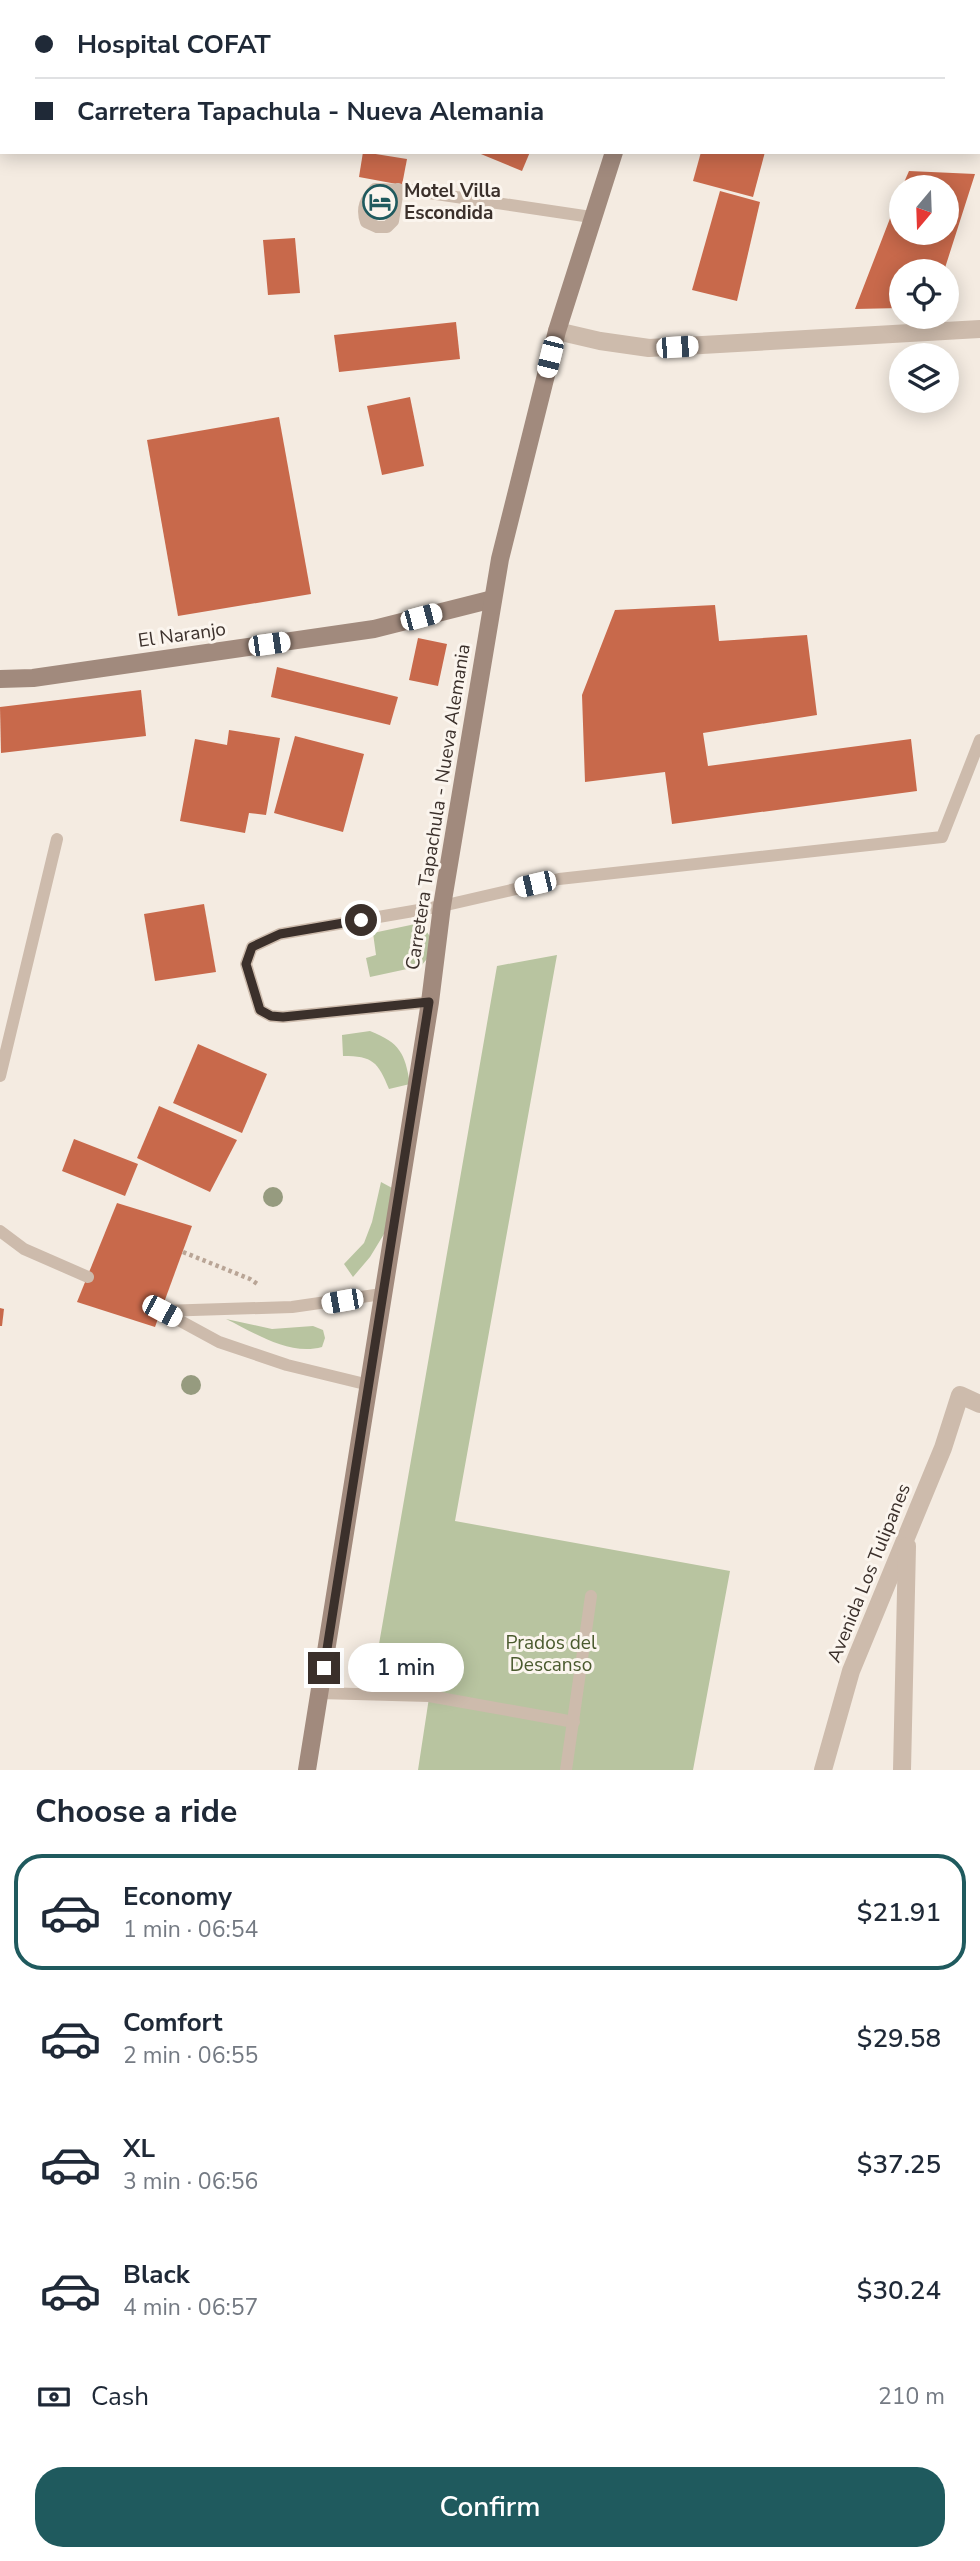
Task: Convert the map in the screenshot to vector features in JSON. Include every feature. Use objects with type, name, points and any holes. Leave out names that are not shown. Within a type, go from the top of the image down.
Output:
[{"type":"main road","name":"Carretera Tapachula - Nueva Alemania","points":[[307,1770],[429,1002],[442,905],[500,559],[556,331],[613,154]]},
{"type":"main road","name":"El Naranjo","points":[[0,679],[33,678],[374,629],[493,599]]},
{"type":"street","points":[[556,331],[649,348],[980,328]]},
{"type":"street","name":"Avenida Los Tulipanes","points":[[823,1770],[851,1671],[943,1448],[960,1395],[980,1404]]},
{"type":"street","points":[[902,1770],[907,1534]]},
{"type":"lane","points":[[398,189],[592,217]]},
{"type":"lane","points":[[429,1002],[271,1016],[260,1010],[246,964],[247,956],[252,947],[280,934],[442,905],[559,879],[942,837],[980,740]]},
{"type":"lane","points":[[0,1076],[57,839]]},
{"type":"lane","points":[[0,1231],[24,1249],[88,1277]]},
{"type":"lane","points":[[369,1385],[287,1365],[219,1342],[162,1311],[292,1307],[382,1294]]},
{"type":"lane","points":[[566,1770],[591,1596]]},
{"type":"lane","points":[[319,1693],[429,1696],[574,1722]]},
{"type":"path","points":[[183,1252],[250,1279],[292,1307]]},
{"type":"green space","points":[[420,923],[432,939],[431,954],[421,966],[370,977],[366,958],[376,955],[373,933]]},
{"type":"green space","name":"Prados del Descanso","points":[[557,955],[455,1521],[730,1571],[693,1770],[418,1770],[432,1678],[375,1667],[497,966]]},
{"type":"green space","points":[[370,1031],[388,1040],[399,1050],[406,1064],[410,1084],[389,1089],[373,1062],[361,1057],[343,1056],[342,1035]]},
{"type":"green space","points":[[381,1182],[394,1189],[384,1234],[353,1277],[344,1264],[364,1243]]},
{"type":"green space","points":[[226,1319],[272,1329],[313,1326],[323,1330],[325,1338],[322,1347],[310,1349],[285,1346]]},
{"type":"building","points":[[363,154],[407,159],[402,185],[359,177]]},
{"type":"building","points":[[481,154],[529,154],[522,171]]},
{"type":"building","points":[[700,154],[764,154],[753,197],[693,181]]},
{"type":"building","points":[[909,171],[975,174],[959,224],[959,175],[907,175]]},
{"type":"building","points":[[720,191],[760,202],[737,301],[692,290]]},
{"type":"building","points":[[889,221],[889,245],[952,245],[948,259],[889,259],[889,308],[855,309]]},
{"type":"building","points":[[295,238],[300,293],[268,295],[263,240]]},
{"type":"building","points":[[456,322],[460,359],[339,372],[334,335]]},
{"type":"building","points":[[410,397],[424,466],[382,475],[367,406]]},
{"type":"building","points":[[279,417],[311,594],[178,616],[147,440]]},
{"type":"building","points":[[715,605],[719,641],[807,635],[817,715],[703,733],[708,766],[911,739],[917,791],[672,824],[665,772],[585,782],[582,695],[615,610]]},
{"type":"building","points":[[418,638],[447,644],[438,686],[409,680]]},
{"type":"building","points":[[277,667],[398,697],[390,725],[271,697]]},
{"type":"building","points":[[141,690],[146,736],[1,753],[0,707]]},
{"type":"building","points":[[229,730],[280,738],[266,815],[249,813],[245,833],[180,821],[195,739],[227,745]]},
{"type":"building","points":[[295,736],[364,754],[343,832],[274,813]]},
{"type":"building","points":[[204,904],[216,972],[155,981],[144,914]]},
{"type":"building","points":[[198,1044],[267,1074],[242,1133],[173,1103]]},
{"type":"building","points":[[159,1106],[237,1140],[210,1192],[137,1158]]},
{"type":"building","points":[[74,1139],[138,1164],[125,1196],[62,1171]]},
{"type":"building","points":[[117,1203],[192,1226],[155,1327],[77,1302]]},
{"type":"building","points":[[0,1308],[4,1309],[2,1326],[0,1326]]},
{"type":"place","name":"Motel Villa Escondida","points":[[380,202]]},
{"type":"route","points":[[324,1668],[429,1002],[271,1016],[260,1010],[246,964],[252,947],[280,934],[361,920]]}]
